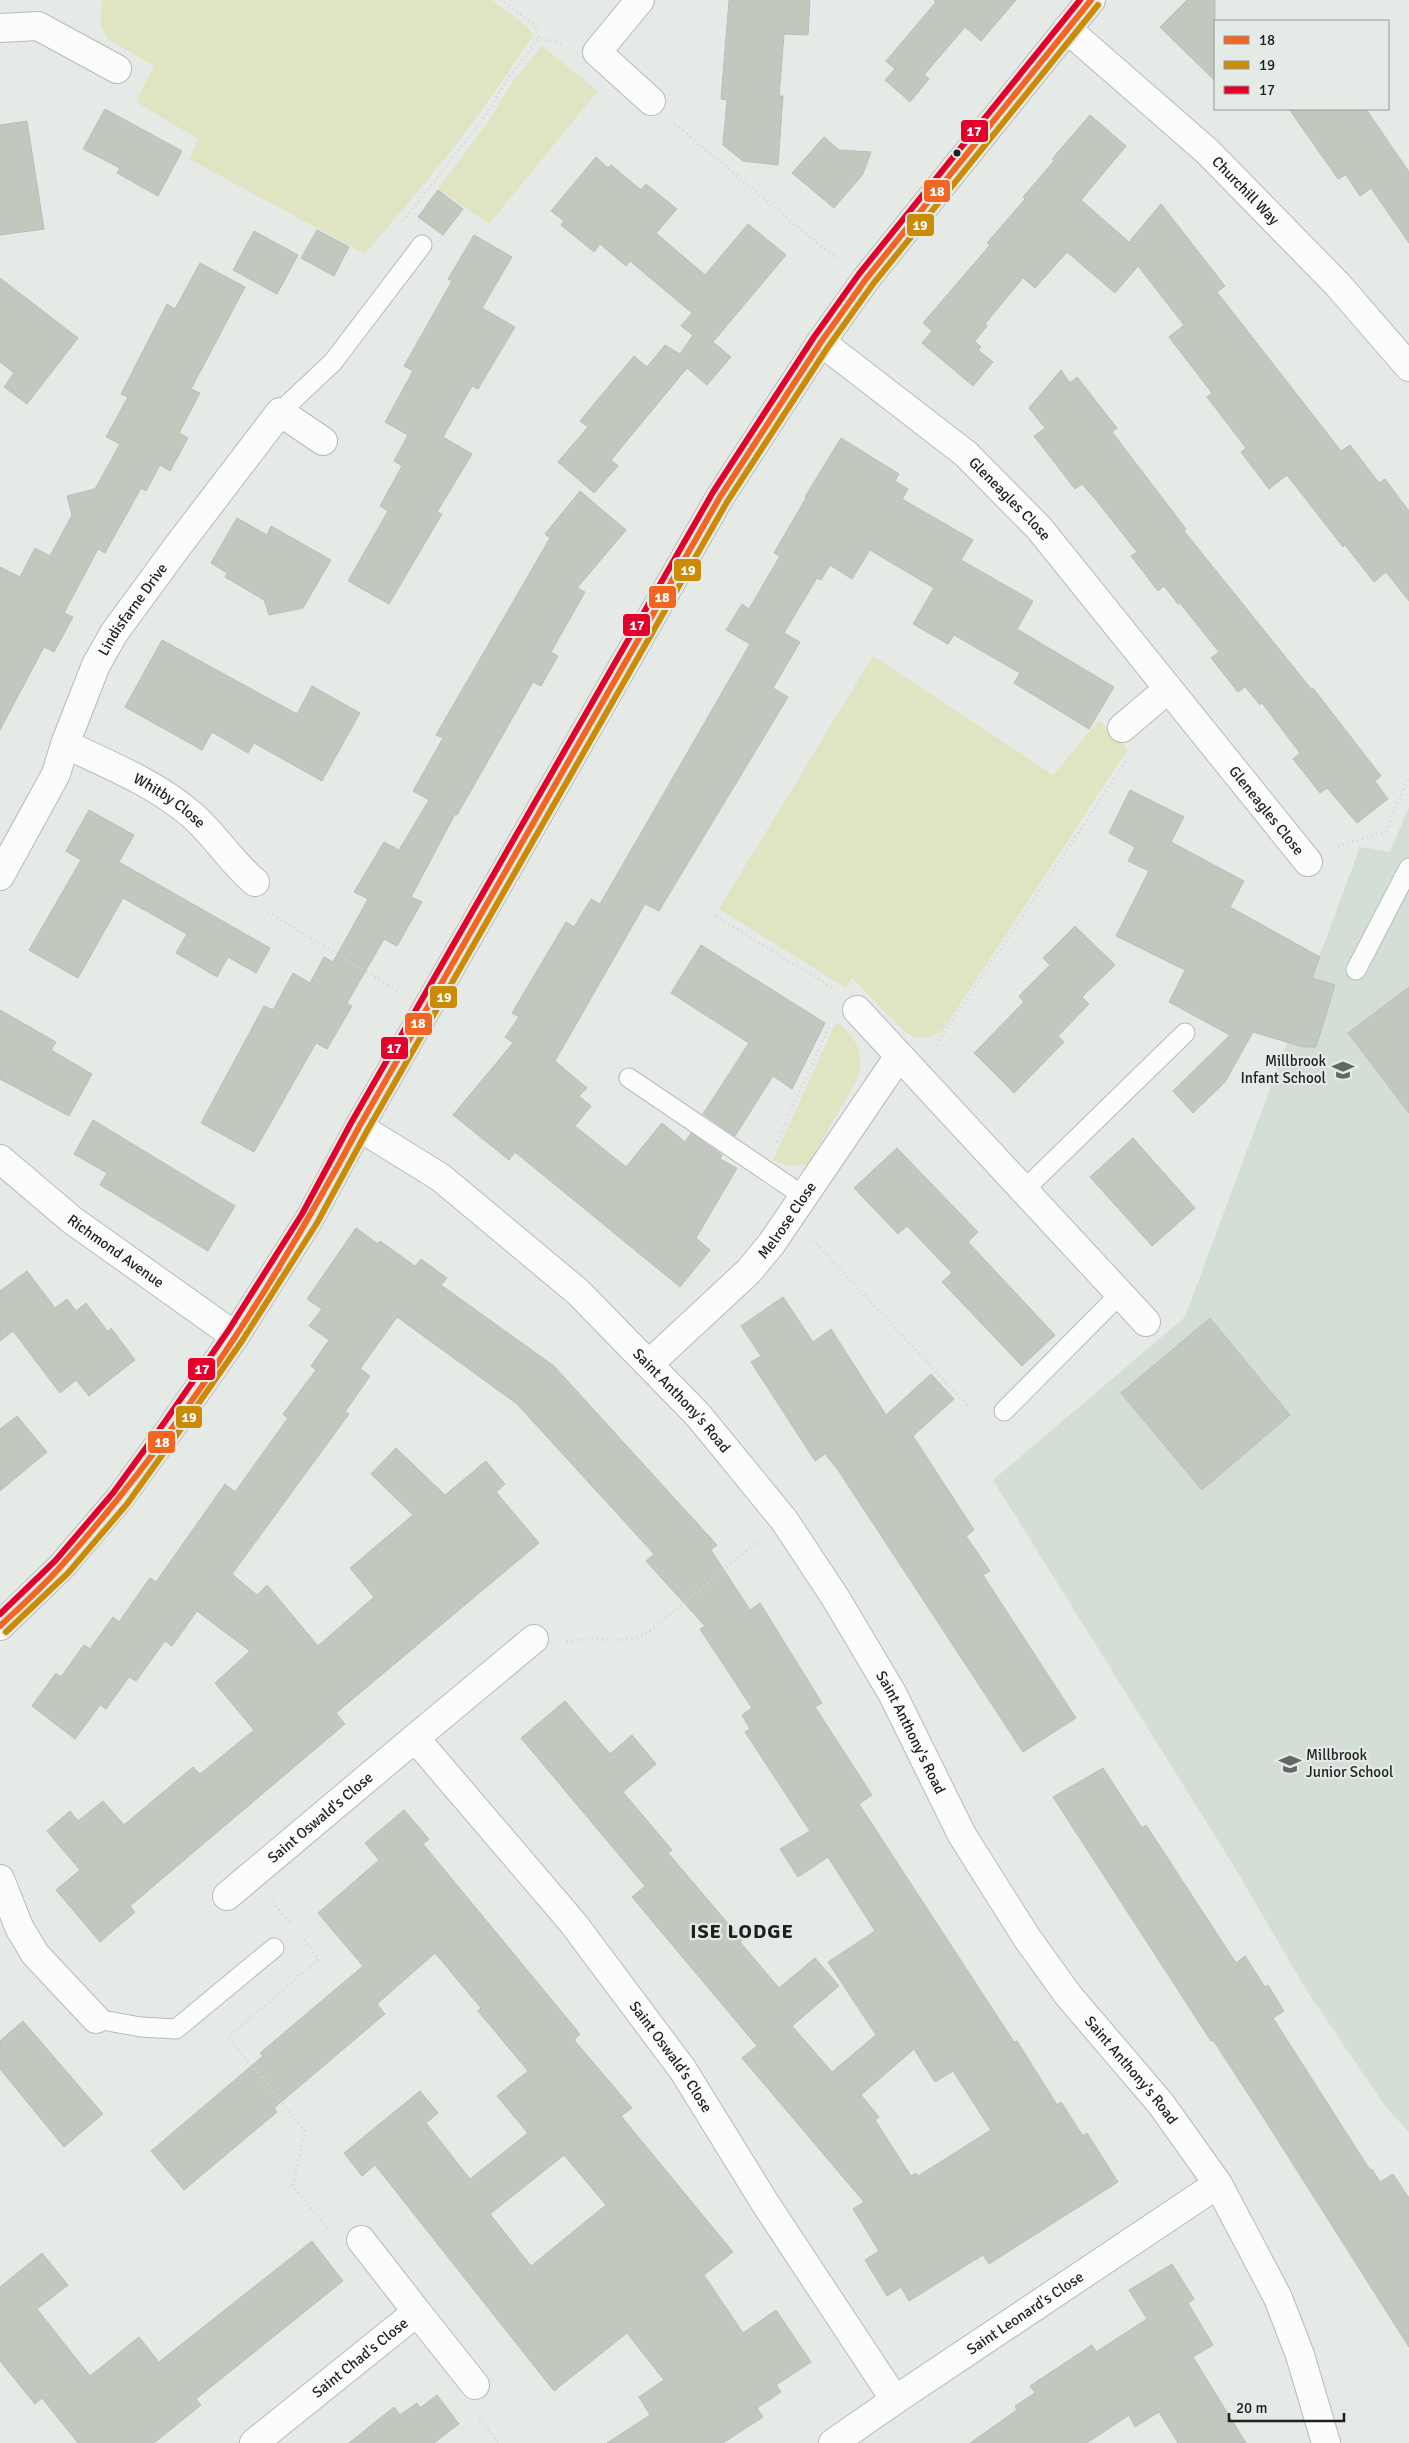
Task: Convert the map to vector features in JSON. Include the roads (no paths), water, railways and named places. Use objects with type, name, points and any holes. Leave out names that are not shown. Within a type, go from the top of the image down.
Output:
[{"type":"street","points":[[640,0],[597,52],[651,101]]},
{"type":"street","points":[[0,1626],[61,1567],[120,1498],[235,1336],[310,1218],[359,1127],[720,496],[821,342],[866,279],[917,214],[1091,0]]},
{"type":"street","points":[[0,28],[38,26],[117,70]]},
{"type":"street","name":"Churchill Way","points":[[1067,29],[1208,152],[1338,285],[1409,367]]},
{"type":"street","name":"Gleneagles Close","points":[[821,342],[932,426],[983,469],[1040,528],[1308,862]]},
{"type":"street","points":[[280,412],[323,441]]},
{"type":"street","name":"Lindisfarne Drive","points":[[0,876],[56,774],[65,744],[96,665],[114,633],[280,412]]},
{"type":"street","points":[[1122,728],[1168,689]]},
{"type":"street","name":"Whitby Close","points":[[65,744],[144,781],[169,797],[214,836],[240,870],[255,882]]},
{"type":"street","points":[[848,1000],[907,1066],[1146,1322]]},
{"type":"street","name":"Melrose Close","points":[[649,1364],[748,1271],[907,1066]]},
{"type":"street","name":"Saint Anthony's Road","points":[[359,1127],[440,1176],[578,1292],[704,1421],[784,1520],[835,1598],[892,1693],[962,1835],[1011,1913],[1068,1995],[1161,2104],[1218,2184],[1278,2298],[1300,2355],[1326,2443]]},
{"type":"street","name":"Richmond Avenue","points":[[0,1159],[72,1220],[235,1336]]},
{"type":"street","name":"Saint Oswald's Close","points":[[227,1896],[534,1639]]},
{"type":"street","name":"Saint Oswald's Close","points":[[415,1738],[573,1923],[683,2070],[765,2203],[895,2400]]},
{"type":"street","points":[[0,1879],[19,1927],[35,1954],[96,2019]]},
{"type":"street","name":"Saint Leonard's Close","points":[[833,2443],[1218,2184]]},
{"type":"street","points":[[361,2240],[418,2312]]},
{"type":"street","name":"Saint Chad's Close","points":[[254,2443],[418,2312],[475,2385]]},
{"type":"lane","points":[[280,412],[332,362],[422,245]]},
{"type":"lane","points":[[1356,970],[1409,868]]},
{"type":"lane","points":[[1024,1190],[1185,1034]]},
{"type":"lane","points":[[629,1078],[765,1170],[798,1206]]},
{"type":"lane","points":[[1004,1411],[1120,1294]]},
{"type":"lane","points":[[96,2019],[141,2028],[176,2029],[274,1948]]},
{"type":"place","name":"Millbrook Infant School","points":[[1343,1070]]},
{"type":"place","name":"Millbrook Junior School","points":[[1290,1764]]},
{"type":"district","name":"ISE LODGE","points":[[742,1931]]}]
